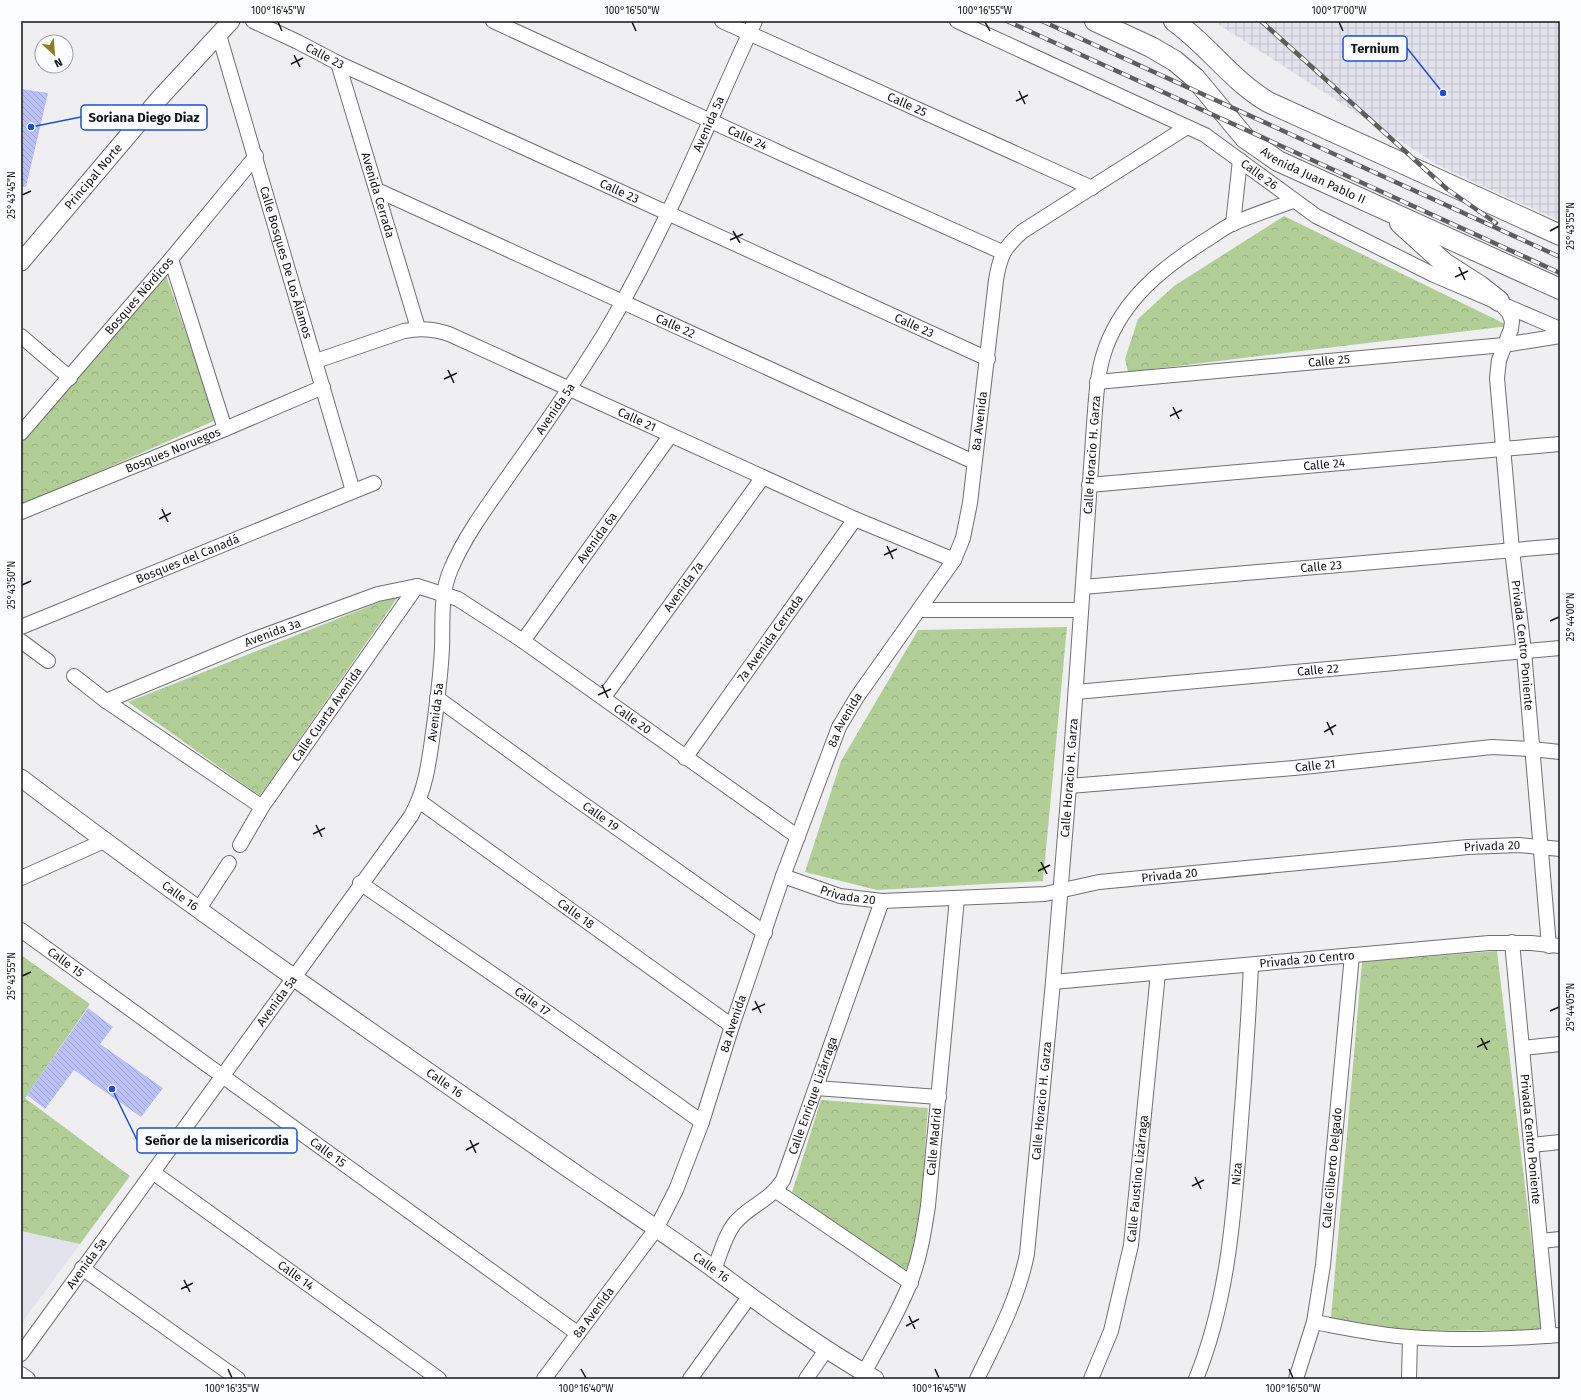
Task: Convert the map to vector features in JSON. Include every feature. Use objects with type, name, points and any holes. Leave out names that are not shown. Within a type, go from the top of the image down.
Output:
[{"type":"main road","name":"Avenida Juan Pablo II","points":[[1094,21],[1151,47],[1175,61],[1195,78],[1231,122],[1260,150],[1278,161],[1560,289]]},
{"type":"main road","points":[[1174,21],[1207,49],[1241,83],[1268,102],[1560,235]]},
{"type":"main road","points":[[1390,213],[1444,264],[1480,286],[1499,302]]},
{"type":"street","name":"Principal Norte","points":[[21,262],[159,99],[231,21]]},
{"type":"street","name":"Calle 23","points":[[253,21],[338,63],[988,359]]},
{"type":"street","name":"Calle 24","points":[[493,21],[709,121],[1002,252]]},
{"type":"street","name":"Calle 25","points":[[722,21],[752,27],[1092,188]]},
{"type":"street","name":"Calle 26","points":[[957,21],[1205,135],[1293,201],[1316,216],[1434,275],[1560,329]]},
{"type":"street","name":"Avenida 5a","points":[[21,1354],[82,1268],[154,1172],[360,883],[411,816],[419,801],[425,784],[442,650],[444,594],[449,572],[459,551],[499,490],[571,388],[623,302],[668,213],[752,27]]},
{"type":"street","name":"Calle Bosques De Los Álamos","points":[[219,34],[353,491]]},
{"type":"street","name":"Avenida Cerrada","points":[[338,63],[418,328]]},
{"type":"street","points":[[1002,252],[1011,241],[1023,231],[1187,127]]},
{"type":"street","name":"Bosques Nórdicos","points":[[21,433],[70,378],[171,259],[256,156]]},
{"type":"street","points":[[1233,224],[1240,160]]},
{"type":"street","name":"Calle 22","points":[[377,190],[974,462]]},
{"type":"street","name":"Calle Horacio H. Garza","points":[[977,1379],[1013,1305],[1022,1279],[1026,1260],[1053,982],[1069,786],[1089,485],[1098,382],[1109,340],[1118,319],[1135,297],[1159,274],[1188,252],[1233,224],[1293,201]]},
{"type":"street","name":"8a Avenida","points":[[544,1379],[656,1229],[676,1190],[702,1122],[732,1026],[765,933],[783,876],[839,727],[857,697],[954,560],[963,538],[988,359],[996,280],[1002,252]]},
{"type":"street","points":[[171,259],[225,429]]},
{"type":"street","name":"Privada Centro Poniente","points":[[1499,302],[1508,313],[1512,321],[1511,329],[1504,345],[1497,378],[1512,550],[1524,651],[1541,846],[1554,946]]},
{"type":"street","name":"Calle 21","points":[[316,361],[404,331],[418,328],[432,329],[449,334],[571,388],[670,436],[855,519],[954,560]]},
{"type":"street","points":[[21,336],[70,378]]},
{"type":"street","name":"Calle 25","points":[[1098,382],[1504,345],[1560,336]]},
{"type":"street","name":"Bosques Noruegos","points":[[21,512],[225,429],[323,387]]},
{"type":"street","name":"Avenida 6a","points":[[523,640],[670,436]]},
{"type":"street","name":"Calle 24","points":[[1089,485],[1560,444]]},
{"type":"street","name":"Avenida 7a","points":[[604,697],[763,477]]},
{"type":"street","name":"Bosques del Canadá","points":[[21,627],[374,483]]},
{"type":"street","name":"7a Avenida Cerrada","points":[[685,758],[855,519]]},
{"type":"street","name":"Calle 23","points":[[1083,587],[1560,546]]},
{"type":"street","name":"Avenida 3a","points":[[106,701],[262,636],[378,594],[417,586],[444,594]]},
{"type":"street","name":"Calle Cuarta Avenida","points":[[240,845],[262,807],[417,586]]},
{"type":"street","name":"Calle 20","points":[[444,594],[458,599],[523,640],[604,697],[685,758],[798,837]]},
{"type":"street","points":[[919,610],[1081,610]]},
{"type":"street","points":[[21,641],[48,661]]},
{"type":"street","name":"Calle 22","points":[[1076,692],[1560,648]]},
{"type":"street","points":[[74,676],[106,701],[262,807]]},
{"type":"street","name":"Calle 19","points":[[437,698],[562,790],[765,933]]},
{"type":"street","name":"Calle 21","points":[[1069,786],[1294,768],[1492,747],[1532,748],[1560,752]]},
{"type":"street","name":"Calle 16","points":[[21,778],[104,841],[199,909],[656,1229],[749,1297],[826,1350],[870,1376]]},
{"type":"street","name":"Calle 18","points":[[419,801],[732,1026]]},
{"type":"street","points":[[21,878],[104,841]]},
{"type":"street","name":"Privada 20","points":[[783,876],[840,896],[882,901],[1027,896],[1060,892],[1099,882],[1468,846],[1499,844],[1541,846],[1560,849]]},
{"type":"street","points":[[199,909],[229,863]]},
{"type":"street","name":"Calle 17","points":[[360,883],[523,995],[702,1122]]},
{"type":"street","name":"Calle Madrid","points":[[870,1376],[911,1283],[920,1256],[928,1206],[957,898]]},
{"type":"street","name":"Calle Enrique Lizárraga","points":[[714,1270],[727,1237],[734,1224],[742,1216],[776,1191],[790,1165],[882,901]]},
{"type":"street","name":"Calle 15","points":[[21,930],[578,1333]]},
{"type":"street","name":"Privada Centro Poniente","points":[[1512,942],[1541,1241],[1555,1335]]},
{"type":"street","name":"Privada 20 Centro","points":[[1053,982],[1512,942],[1554,946]]},
{"type":"street","name":"Calle Gilberto Delgado","points":[[1296,1379],[1314,1322],[1327,1231],[1352,955]]},
{"type":"street","name":"Niza","points":[[1196,1379],[1215,1320],[1225,1281],[1231,1240],[1248,1033],[1251,965]]},
{"type":"street","name":"Calle Faustino Lizárraga","points":[[1091,1379],[1111,1331],[1132,1245],[1158,973]]},
{"type":"street","points":[[1523,1048],[1560,1044]]},
{"type":"street","points":[[816,1088],[938,1097]]},
{"type":"street","points":[[1532,1145],[1560,1142]]},
{"type":"street","name":"Calle 14","points":[[154,1172],[438,1379]]},
{"type":"street","points":[[776,1191],[911,1283]]},
{"type":"street","points":[[1541,1241],[1560,1238]]},
{"type":"street","points":[[82,1268],[238,1379]]},
{"type":"street","points":[[690,1379],[749,1297]]},
{"type":"street","points":[[1314,1322],[1372,1333],[1410,1337],[1466,1339],[1555,1335]]},
{"type":"street","points":[[1409,1379],[1410,1337]]},
{"type":"street","points":[[806,1379],[826,1350]]},
{"type":"street","points":[[21,1374],[28,1379]]},
{"type":"shaded area","points":[[1213,21],[1560,21],[1560,221],[1439,166]]},
{"type":"shaded area","points":[[21,1231],[80,1244],[21,1324]]},
{"type":"green space","points":[[1284,216],[1509,326],[1128,372],[1125,359],[1138,319],[1174,286]]},
{"type":"green space","points":[[166,275],[216,420],[21,506],[21,443]]},
{"type":"green space","points":[[400,594],[260,796],[128,702]]},
{"type":"green space","points":[[1067,627],[1043,881],[877,890],[805,872],[841,761],[918,630]]},
{"type":"green space","points":[[1497,951],[1542,1330],[1412,1331],[1331,1318],[1362,962]]},
{"type":"green space","points":[[21,955],[90,1004],[25,1098],[130,1176],[80,1244],[21,1231]]},
{"type":"green space","points":[[821,1100],[928,1108],[922,1193],[916,1240],[906,1269],[899,1268],[792,1192]]},
{"type":"building","points":[[21,89],[48,93],[26,187],[21,186]]},
{"type":"building","points":[[88,1008],[113,1027],[100,1044],[163,1088],[141,1117],[74,1070],[45,1109],[27,1095]]},
{"type":"railway","points":[[1007,21],[1560,273]]},
{"type":"railway","points":[[1042,21],[1560,257]]},
{"type":"railway","points":[[1261,21],[1447,189],[1496,223]]},
{"type":"place","name":"Ternium","points":[[1443,93]]},
{"type":"place","name":"Soriana Diego Diaz","points":[[31,127]]},
{"type":"place","name":"Señor de la misericordia","points":[[112,1089]]}]
